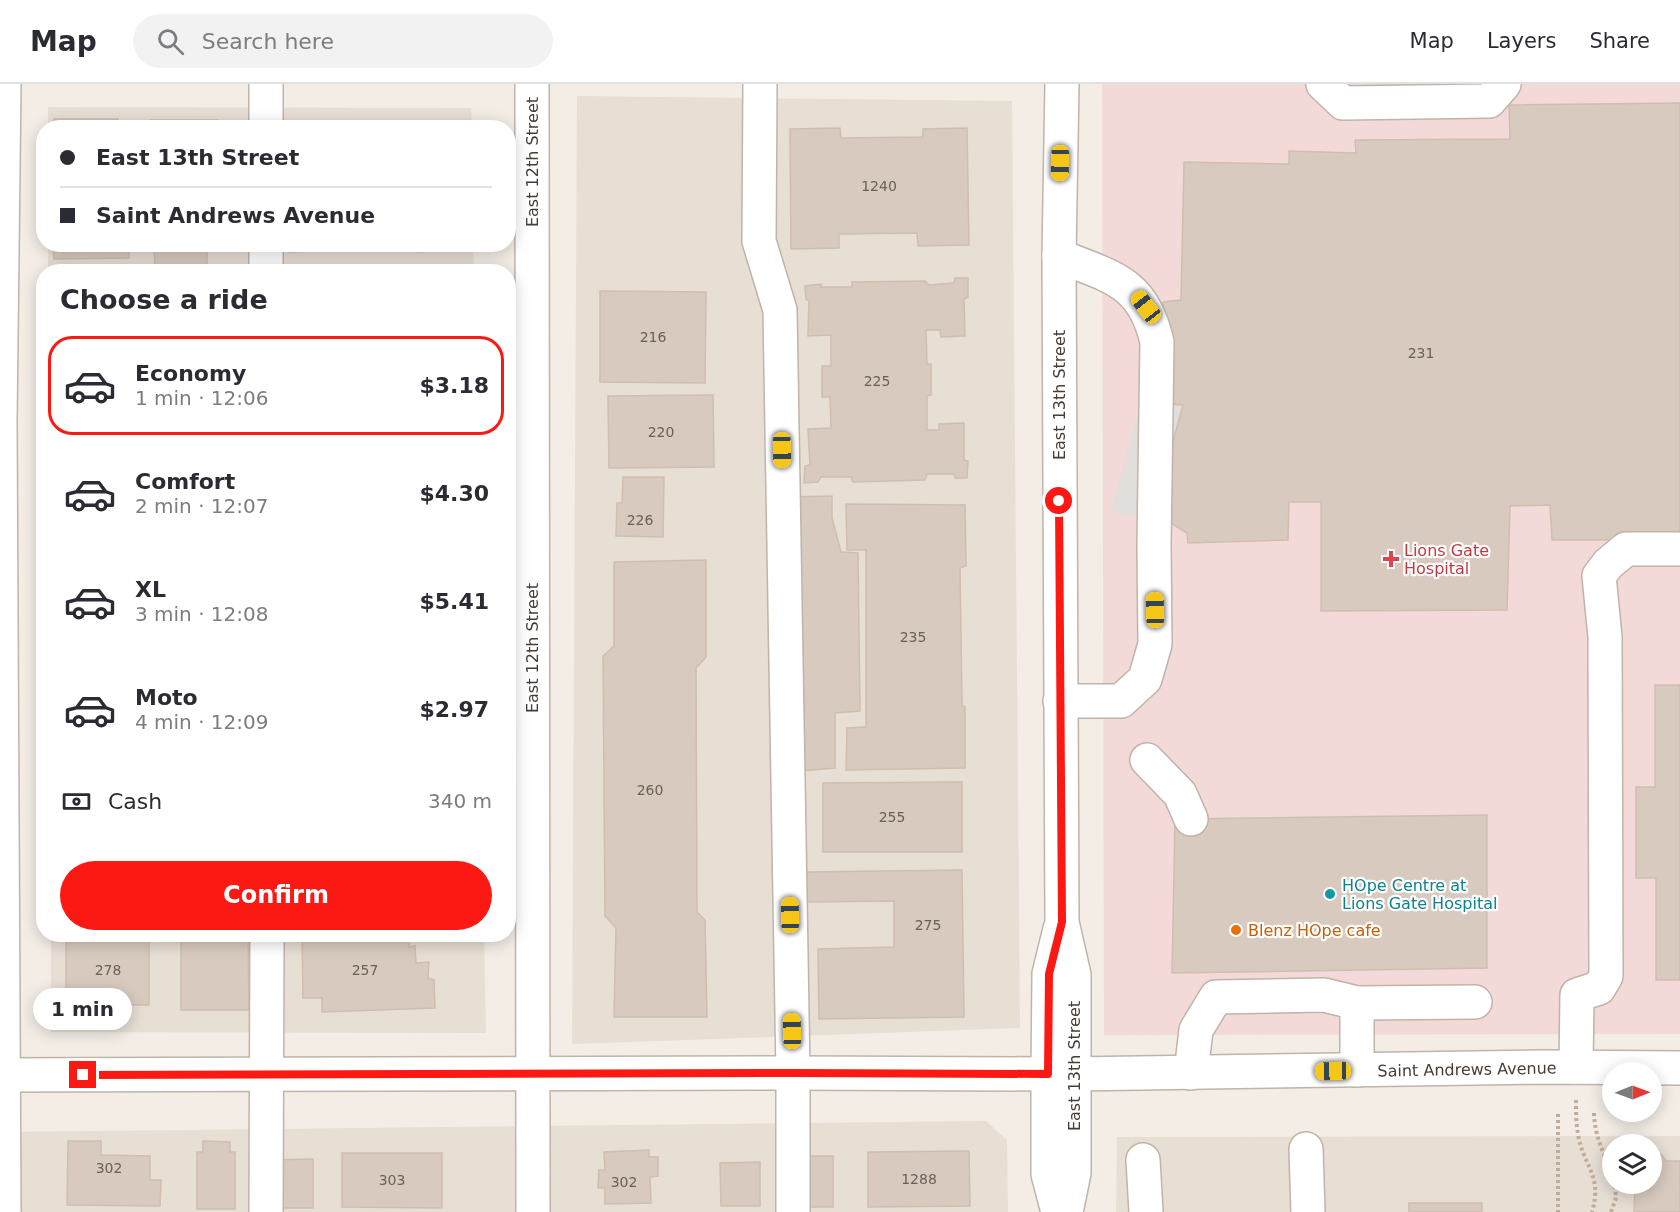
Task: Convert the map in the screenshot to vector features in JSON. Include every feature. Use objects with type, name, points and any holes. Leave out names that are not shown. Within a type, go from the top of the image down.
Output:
[{"type":"street","points":[[4,84],[0,422],[4,1212]]},
{"type":"street","points":[[266,84],[266,120]]},
{"type":"street","name":"East 12th Street","points":[[532,84],[532,1212]]},
{"type":"street","points":[[760,84],[759,241],[780,310],[794,1212]]},
{"type":"street","name":"East 13th Street","points":[[1062,84],[1059,256],[1062,922],[1049,974],[1074,1173],[1066,1212]]},
{"type":"street","points":[[1323,84],[1343,103],[1489,101],[1504,84]]},
{"type":"street","points":[[1059,256],[1105,275],[1134,293],[1146,307],[1153,323],[1157,342],[1155,644],[1145,679],[1121,701],[1060,701]]},
{"type":"street","points":[[1576,1067],[1578,995],[1599,988],[1606,976],[1605,637],[1599,576],[1608,564],[1626,549],[1680,549]]},
{"type":"street","points":[[1147,760],[1180,794],[1191,819]]},
{"type":"street","points":[[266,1212],[267,942]]},
{"type":"street","points":[[1191,1073],[1196,1030],[1216,997],[1324,995],[1357,1004],[1476,1002]]},
{"type":"street","points":[[1357,1004],[1357,1070]]},
{"type":"street","name":"Saint Andrews Avenue","points":[[2,1075],[1061,1074],[1576,1067],[1680,1068]]},
{"type":"street","name":"East 13th Street","points":[[1058,1212],[1048,1174],[1061,1074]]},
{"type":"street","points":[[1306,1149],[1308,1212]]},
{"type":"street","points":[[1143,1160],[1146,1212]]},
{"type":"path","points":[[1576,1067],[1578,1134],[1596,1185],[1592,1212]]},
{"type":"path","points":[[1558,1113],[1558,1212]]},
{"type":"path","points":[[1594,1113],[1594,1128],[1602,1153]]},
{"type":"path","points":[[1611,1212],[1616,1194]]},
{"type":"shaded area","name":"Lions Gate Hospital","points":[[1102,84],[1680,84],[1680,1034],[1104,1035]]},
{"type":"shaded area","points":[[577,96],[1012,101],[1020,1028],[572,1044]]},
{"type":"shaded area","points":[[48,107],[471,108],[472,120],[48,120]]},
{"type":"shaded area","points":[[48,252],[473,252],[474,264],[48,264]]},
{"type":"shaded area","points":[[1152,360],[1198,406],[1168,525],[1111,511]]},
{"type":"shaded area","points":[[51,942],[484,942],[486,1033],[51,1032]]},
{"type":"shaded area","points":[[986,1121],[1007,1140],[1008,1212],[0,1212],[0,1132]]},
{"type":"shaded area","points":[[1602,1136],[1602,1194],[1662,1194],[1662,1136],[1680,1136],[1680,1212],[1116,1212],[1117,1137]]},
{"type":"building","points":[[1680,103],[1680,540],[1552,540],[1550,505],[1510,506],[1507,610],[1321,611],[1321,502],[1289,502],[1288,540],[1188,543],[1187,533],[1161,517],[1156,503],[1183,405],[1162,404],[1163,302],[1181,300],[1184,162],[1289,164],[1289,151],[1356,153],[1355,140],[1510,139],[1509,105]]},
{"type":"building","points":[[54,119],[118,119],[118,120]]},
{"type":"building","points":[[840,128],[841,138],[923,137],[923,129],[967,128],[969,245],[918,246],[917,233],[839,234],[839,248],[791,249],[790,129]]},
{"type":"building","points":[[54,252],[129,252],[129,258],[54,259]]},
{"type":"building","points":[[154,252],[207,252],[207,264],[155,264]]},
{"type":"building","points":[[955,278],[968,278],[968,297],[964,299],[965,336],[941,337],[940,330],[926,330],[927,364],[931,364],[931,395],[927,396],[927,430],[939,430],[939,424],[964,423],[964,460],[968,461],[967,478],[955,478],[954,474],[927,474],[925,480],[853,482],[851,477],[821,477],[818,482],[804,483],[805,466],[810,465],[808,429],[831,428],[830,397],[822,397],[822,366],[831,366],[831,335],[808,336],[809,301],[806,299],[805,286],[821,284],[821,287],[852,287],[852,282],[925,281],[929,285],[954,283]]},
{"type":"building","points":[[600,291],[706,292],[705,383],[600,382]]},
{"type":"building","points":[[713,395],[714,467],[609,468],[608,396]]},
{"type":"building","points":[[623,477],[664,477],[663,537],[616,536],[617,503],[622,503]]},
{"type":"building","points":[[832,496],[832,518],[841,552],[858,553],[860,711],[835,713],[835,768],[801,771],[804,700],[788,497]]},
{"type":"building","points":[[846,504],[965,505],[966,566],[960,568],[965,768],[846,770],[847,728],[866,727],[866,550],[847,550]]},
{"type":"building","points":[[706,560],[706,657],[696,668],[697,912],[705,920],[707,1017],[614,1017],[616,928],[605,916],[603,656],[614,646],[614,562]]},
{"type":"building","points":[[1655,685],[1680,685],[1680,980],[1656,980],[1656,878],[1636,878],[1636,787],[1655,787]]},
{"type":"building","points":[[962,782],[962,852],[823,852],[823,783]]},
{"type":"building","name":"HOpe Centre at Lions Gate Hospital","points":[[1487,815],[1487,968],[1172,973],[1175,819]]},
{"type":"building","points":[[962,870],[964,1017],[819,1019],[818,949],[894,947],[894,901],[806,902],[806,872]]},
{"type":"building","points":[[66,942],[149,942],[149,1005],[66,1005]]},
{"type":"building","points":[[181,942],[248,942],[249,1010],[181,1010]]},
{"type":"building","points":[[302,942],[409,942],[409,947],[415,946],[416,963],[429,962],[428,978],[434,980],[435,1008],[322,1012],[322,998],[303,998]]},
{"type":"building","points":[[68,1141],[101,1141],[101,1155],[150,1156],[150,1180],[161,1180],[160,1206],[67,1205]]},
{"type":"building","points":[[203,1141],[230,1142],[230,1152],[235,1152],[235,1209],[197,1209],[197,1152],[203,1152]]},
{"type":"building","points":[[649,1150],[649,1157],[658,1157],[658,1176],[650,1177],[651,1203],[605,1204],[605,1188],[598,1188],[599,1170],[605,1170],[604,1152]]},
{"type":"building","points":[[969,1151],[970,1206],[868,1207],[868,1152]]},
{"type":"building","points":[[342,1153],[442,1153],[442,1208],[342,1207]]},
{"type":"building","points":[[1662,1155],[1666,1161],[1680,1161],[1680,1212],[1634,1212],[1635,1194],[1662,1194]]},
{"type":"building","points":[[801,1156],[833,1156],[833,1207],[801,1207]]},
{"type":"building","points":[[313,1159],[313,1208],[270,1208],[270,1160]]},
{"type":"building","points":[[760,1162],[760,1206],[721,1206],[720,1163]]},
{"type":"building","points":[[1409,1203],[1482,1203],[1482,1212],[1409,1212]]},
{"type":"place","name":"Lions Gate Hospital","points":[[1391,559]]},
{"type":"place","name":"HOpe Centre at Lions Gate Hospital","points":[[1330,894]]},
{"type":"place","name":"Blenz HOpe cafe","points":[[1236,930]]},
{"type":"route","points":[[83,1075],[1048,1074],[1049,974],[1062,922],[1059,501]]}]
